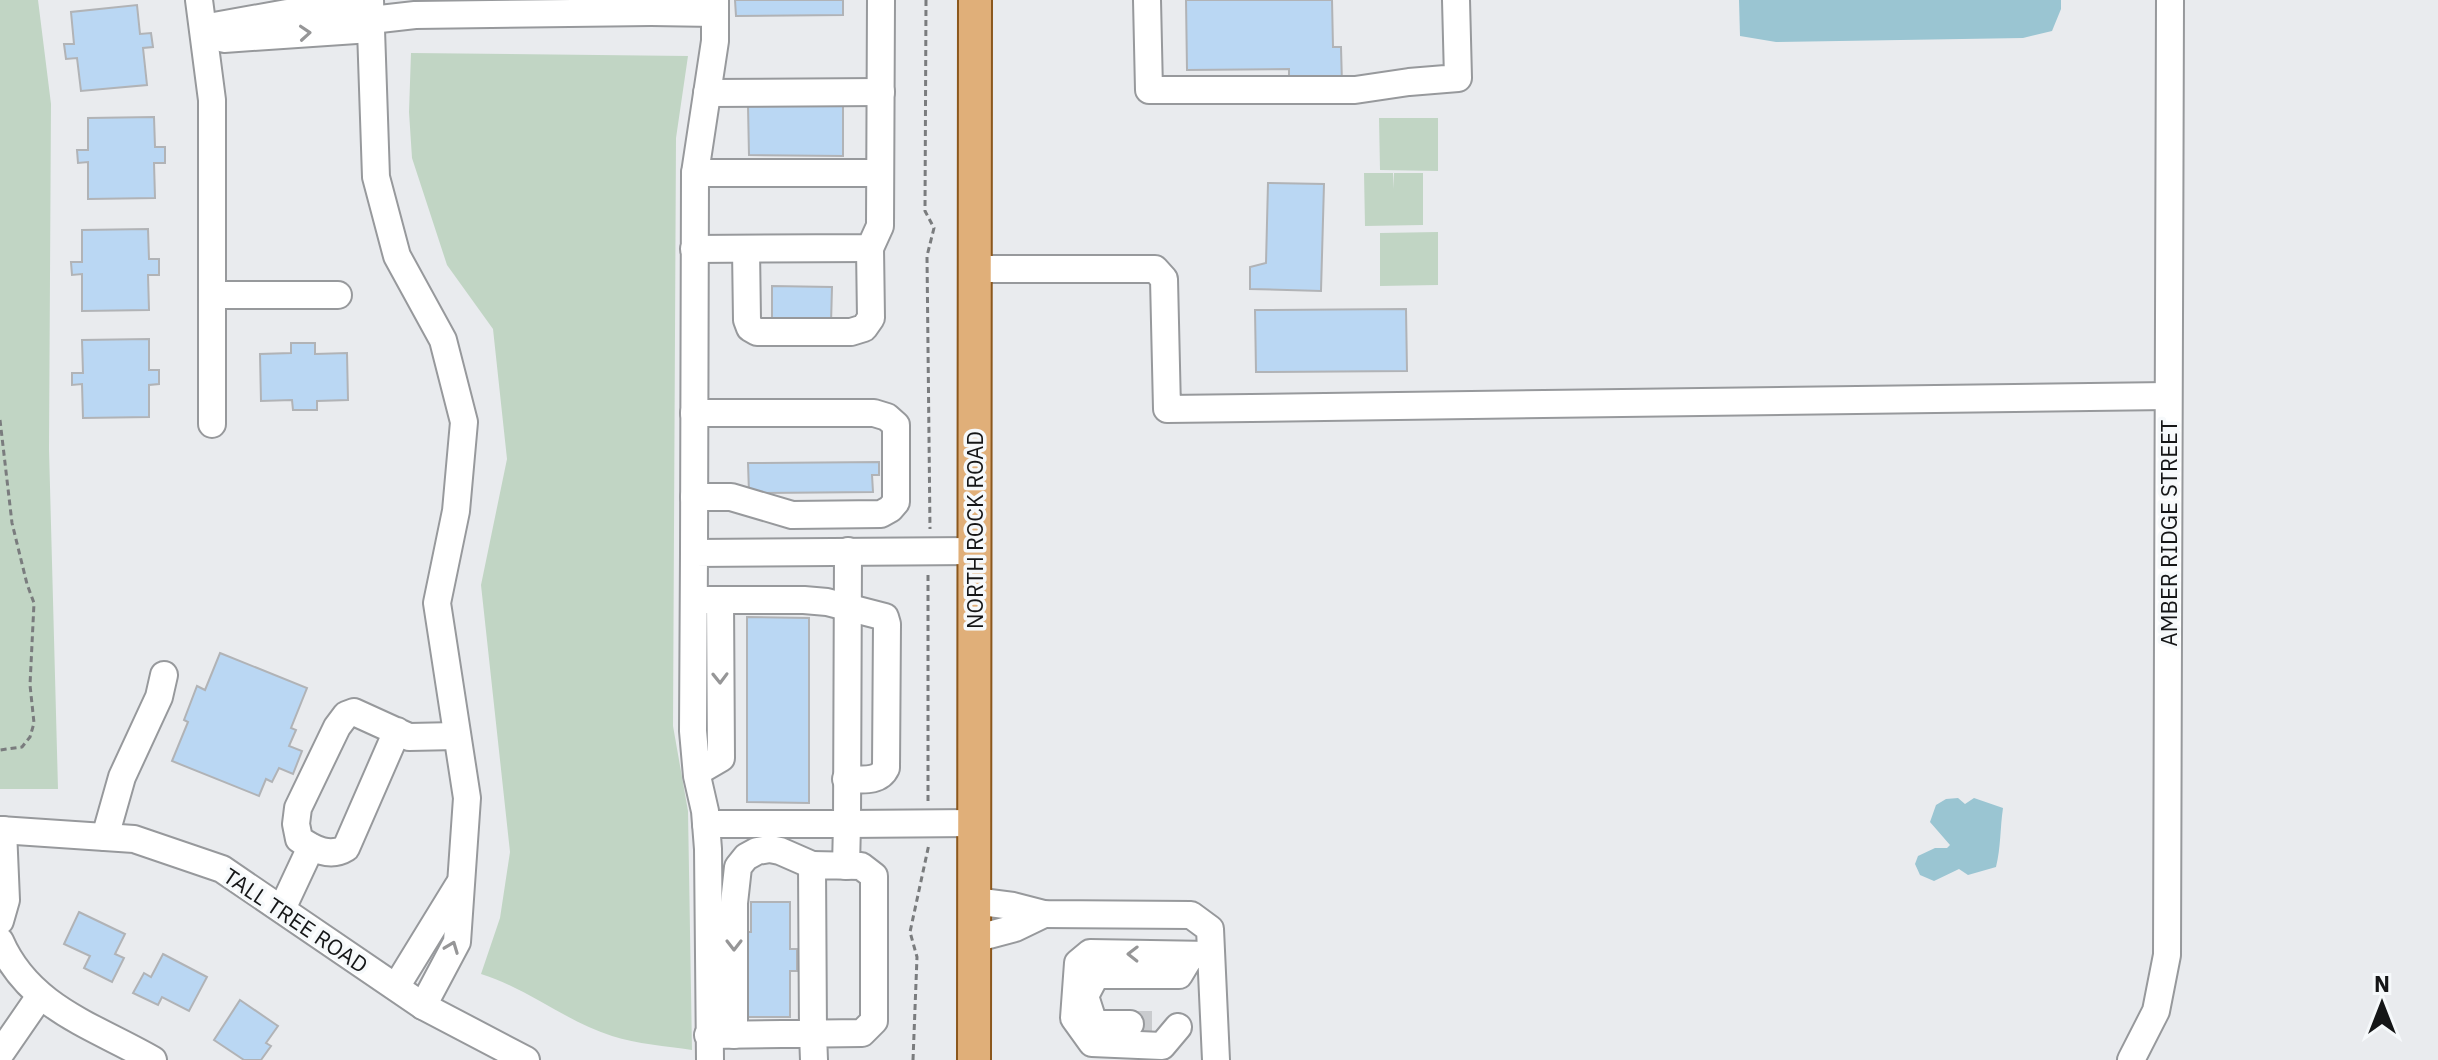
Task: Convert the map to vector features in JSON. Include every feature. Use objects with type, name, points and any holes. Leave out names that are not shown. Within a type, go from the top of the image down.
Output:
[{"type":"main road","name":"NORTH ROCK ROAD","points":[[974,1060],[975,0]]},
{"type":"street","points":[[199,0],[212,100],[212,424]]},
{"type":"street","points":[[746,249],[747,320],[750,328],[757,332],[851,332],[864,328],[871,318],[870,248],[880,226],[881,0]]},
{"type":"street","points":[[1147,0],[1149,90],[1355,90],[1458,78],[1456,0]]},
{"type":"street","name":"AMBER RIDGE STREET","points":[[2131,1060],[2156,1011],[2167,955],[2170,0]]},
{"type":"street","points":[[204,34],[259,27],[287,13],[370,15],[415,7],[659,4],[715,7],[715,41],[695,173],[694,553],[707,600],[693,731],[706,824],[717,1043]]},
{"type":"street","points":[[370,15],[376,177],[397,256],[443,340],[464,422],[456,511],[437,603],[467,798],[457,942],[423,1006]]},
{"type":"street","points":[[707,93],[881,92]]},
{"type":"street","points":[[695,173],[880,173]]},
{"type":"street","points":[[694,249],[870,248]]},
{"type":"street","points":[[974,269],[1155,269],[1164,279],[1167,409],[2168,396]]},
{"type":"street","points":[[212,295],[338,295]]},
{"type":"street","points":[[694,413],[874,413],[887,417],[896,425],[896,502],[881,514],[792,515],[731,497],[694,497]]},
{"type":"street","points":[[846,866],[848,551]]},
{"type":"street","points":[[694,553],[974,551]]},
{"type":"street","points":[[707,600],[827,602],[885,617],[886,768],[884,774],[876,779],[846,779]]},
{"type":"street","points":[[105,837],[122,777],[159,697],[164,675]]},
{"type":"street","points":[[397,731],[346,848],[339,853],[330,853],[299,839],[296,824],[298,808],[337,727],[346,715],[354,712],[397,731],[409,737],[457,736]]},
{"type":"street","points":[[706,824],[974,823]]},
{"type":"street","points":[[0,921],[6,900],[2,830]]},
{"type":"street","name":"TALL TREE ROAD","points":[[2,830],[134,839],[222,869],[423,1006],[526,1060]]},
{"type":"street","points":[[282,909],[311,847]]},
{"type":"street","points":[[757,851],[780,851],[812,865],[861,866],[874,876],[874,1021],[862,1033],[814,1047],[717,1043],[735,885],[738,867],[746,857],[757,851]]},
{"type":"street","points":[[812,865],[814,1047]]},
{"type":"street","points":[[396,987],[460,882]]},
{"type":"street","points":[[708,884],[735,885]]},
{"type":"street","points":[[974,901],[1044,914],[1191,915],[1210,929],[1201,955],[1215,1044]]},
{"type":"street","points":[[974,939],[1015,928],[1044,914]]},
{"type":"street","points":[[0,941],[20,977],[55,1008],[153,1060]]},
{"type":"street","points":[[1178,1027],[1162,1046],[1092,1043],[1074,1018],[1078,963],[1090,953],[1201,955]]},
{"type":"street","points":[[1201,955],[1179,975],[1096,975],[1085,996],[1094,1024],[1170,1024],[1215,1044],[1239,1060]]},
{"type":"street","points":[[0,1054],[40,996]]},
{"type":"path","points":[[0,420],[12,523],[34,603],[30,685],[34,723],[30,737],[22,747],[0,750]]},
{"type":"green space","points":[[0,0],[38,0],[51,104],[49,449],[58,789],[0,789]]},
{"type":"green space","points":[[411,53],[688,56],[676,138],[673,726],[688,811],[692,1050],[641,1043],[595,1030],[514,987],[481,974],[500,918],[510,852],[481,585],[507,459],[493,329],[447,265],[412,158],[409,112]]},
{"type":"green space","points":[[1379,118],[1438,118],[1438,171],[1380,170]]},
{"type":"green space","points":[[1364,173],[1393,173],[1394,189],[1394,173],[1423,173],[1423,225],[1365,226]]},
{"type":"green space","points":[[1438,232],[1438,285],[1380,286],[1380,233]]},
{"type":"water","points":[[1739,0],[2061,0],[2061,9],[2052,31],[2023,38],[1776,42],[1740,36]]},
{"type":"water","points":[[1958,798],[1965,804],[1974,798],[2003,808],[1996,867],[1968,875],[1959,869],[1934,881],[1920,875],[1915,864],[1918,856],[1950,845],[1930,822],[1936,805],[1946,799]]},
{"type":"building","points":[[735,0],[843,0],[843,15],[736,16]]},
{"type":"building","points":[[1186,0],[1332,0],[1333,47],[1341,47],[1342,84],[1289,85],[1289,69],[1187,70]]},
{"type":"building","points":[[137,5],[140,34],[151,33],[153,47],[143,48],[147,85],[81,91],[77,58],[66,59],[64,44],[74,44],[71,12]]},
{"type":"building","points":[[843,105],[843,156],[749,155],[748,106]]},
{"type":"building","points":[[154,117],[155,147],[165,147],[165,163],[154,163],[155,198],[88,199],[88,162],[78,163],[77,150],[88,150],[88,118]]},
{"type":"building","points":[[1268,183],[1324,184],[1321,291],[1250,289],[1250,267],[1266,263]]},
{"type":"building","points":[[148,229],[149,259],[159,259],[159,275],[148,275],[149,310],[82,311],[82,274],[72,275],[71,262],[82,262],[82,230]]},
{"type":"building","points":[[772,286],[832,287],[831,324],[772,323]]},
{"type":"building","points":[[1406,309],[1407,371],[1256,372],[1255,310]]},
{"type":"building","points":[[149,339],[149,370],[159,370],[159,384],[149,385],[149,417],[83,418],[82,384],[72,385],[72,373],[83,373],[82,340]]},
{"type":"building","points":[[291,343],[315,343],[315,354],[347,353],[348,400],[317,401],[317,410],[293,410],[292,400],[261,401],[260,354],[291,353]]},
{"type":"building","points":[[879,462],[879,475],[872,475],[873,492],[749,493],[748,463]]},
{"type":"building","points":[[747,617],[809,618],[809,803],[747,802]]},
{"type":"building","points":[[220,653],[307,688],[291,728],[296,730],[289,746],[302,751],[293,774],[279,768],[272,782],[266,779],[259,796],[172,761],[188,722],[184,720],[197,686],[205,690]]},
{"type":"building","points":[[751,902],[790,902],[790,949],[797,949],[797,971],[790,971],[790,1017],[748,1017],[747,932],[751,932]]},
{"type":"building","points":[[79,912],[125,934],[115,954],[124,958],[112,982],[84,968],[90,956],[64,944]]},
{"type":"building","points":[[163,954],[207,977],[189,1011],[162,997],[158,1005],[133,993],[144,973],[151,977]]},
{"type":"building","points":[[240,1000],[278,1026],[266,1043],[271,1046],[261,1060],[244,1060],[214,1040]]},
{"type":"tunnel","points":[[1130,1024],[1152,1024]]}]
